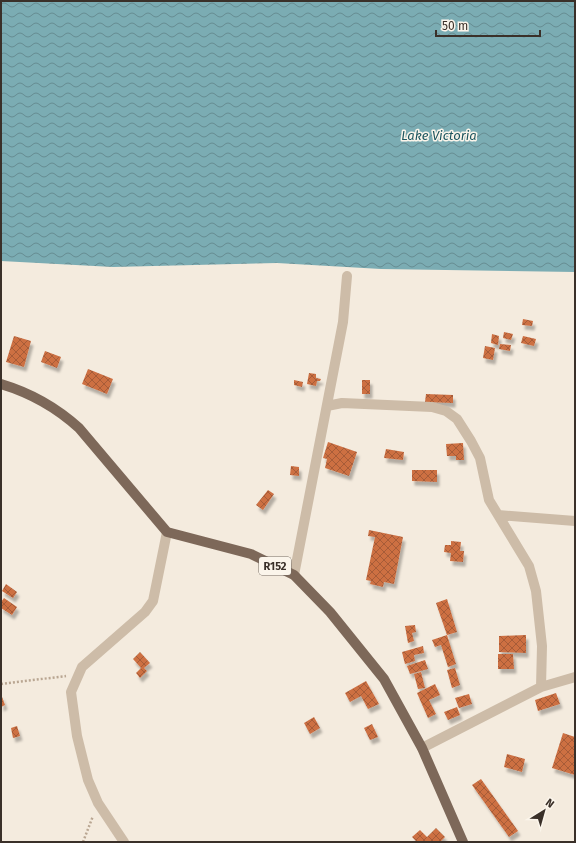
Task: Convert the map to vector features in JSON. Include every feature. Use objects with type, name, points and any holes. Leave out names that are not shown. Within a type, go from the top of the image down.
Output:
[{"type":"main road","points":[[1,384],[22,390],[42,400],[74,423],[167,532]]},
{"type":"main road","name":"R152","points":[[167,532],[251,554],[294,575],[330,612],[384,679],[422,748],[463,842]]},
{"type":"street","points":[[294,575],[343,322],[347,276]]},
{"type":"street","points":[[327,406],[342,403],[432,407],[446,411],[457,419],[477,451],[489,500],[529,566],[536,591],[542,646],[541,687]]},
{"type":"street","points":[[498,515],[575,521]]},
{"type":"street","points":[[124,842],[98,803],[88,780],[77,736],[71,692],[82,667],[145,612],[153,601],[167,532]]},
{"type":"street","points":[[422,748],[541,687],[575,677]]},
{"type":"path","points":[[1,684],[78,674]]},
{"type":"path","points":[[83,842],[98,803]]},
{"type":"water","name":"Lake Victoria","points":[[1,1],[575,1],[575,272],[381,269],[277,263],[113,267],[1,261]]},
{"type":"building","points":[[523,319],[533,321],[532,326],[522,325]]},
{"type":"building","points":[[504,332],[513,334],[511,340],[503,338]]},
{"type":"building","points":[[492,334],[499,336],[498,345],[491,343]]},
{"type":"building","points":[[14,336],[31,341],[24,367],[6,362]]},
{"type":"building","points":[[523,336],[536,339],[534,346],[521,343]]},
{"type":"building","points":[[500,344],[511,345],[510,351],[499,349]]},
{"type":"building","points":[[485,346],[495,348],[493,360],[483,358]]},
{"type":"building","points":[[45,351],[61,357],[57,368],[41,362]]},
{"type":"building","points":[[88,369],[113,379],[107,394],[82,384]]},
{"type":"building","points":[[309,373],[316,374],[316,378],[321,379],[320,381],[317,381],[316,386],[307,384]]},
{"type":"building","points":[[294,380],[303,382],[302,387],[294,385]]},
{"type":"building","points":[[362,380],[370,380],[370,394],[362,394]]},
{"type":"building","points":[[426,394],[453,395],[453,403],[425,402]]},
{"type":"building","points":[[328,442],[357,452],[349,476],[325,468],[327,459],[323,458]]},
{"type":"building","points":[[463,443],[464,460],[456,460],[456,456],[447,456],[446,444]]},
{"type":"building","points":[[386,449],[404,452],[403,460],[384,458]]},
{"type":"building","points":[[291,466],[299,467],[299,476],[290,475]]},
{"type":"building","points":[[412,470],[437,470],[437,482],[412,481]]},
{"type":"building","points":[[268,490],[274,494],[263,510],[256,505]]},
{"type":"building","points":[[369,530],[403,537],[394,584],[384,582],[383,587],[370,584],[371,581],[366,580],[375,537],[368,536]]},
{"type":"building","points":[[451,541],[461,542],[460,551],[464,551],[463,562],[450,561],[451,553],[444,552],[445,545],[451,545]]},
{"type":"building","points":[[6,584],[17,592],[13,598],[2,591]]},
{"type":"building","points":[[4,598],[17,607],[12,615],[1,608],[1,602]]},
{"type":"building","points":[[447,599],[457,632],[447,635],[436,603]]},
{"type":"building","points":[[415,625],[416,632],[412,633],[414,641],[408,643],[405,626]]},
{"type":"building","points":[[447,635],[456,664],[448,667],[441,645],[435,647],[432,640]]},
{"type":"building","points":[[526,635],[526,653],[499,652],[499,636]]},
{"type":"building","points":[[423,646],[424,653],[414,655],[415,661],[405,664],[402,652]]},
{"type":"building","points":[[140,652],[150,663],[144,668],[147,671],[140,678],[136,673],[141,668],[133,659]]},
{"type":"building","points":[[498,654],[513,654],[514,669],[498,669]]},
{"type":"building","points":[[425,660],[428,669],[410,674],[407,666]]},
{"type":"building","points":[[455,668],[460,685],[452,688],[447,670]]},
{"type":"building","points":[[421,672],[425,688],[418,689],[414,674]]},
{"type":"building","points":[[366,681],[379,704],[368,709],[361,696],[350,702],[345,693]]},
{"type":"building","points":[[435,684],[440,695],[429,700],[436,714],[428,718],[417,693]]},
{"type":"building","points":[[556,693],[560,704],[538,711],[535,700]]},
{"type":"building","points":[[1,694],[5,705],[1,707]]},
{"type":"building","points":[[469,694],[472,704],[459,708],[455,698]]},
{"type":"building","points":[[457,707],[460,715],[448,720],[444,712]]},
{"type":"building","points":[[314,717],[320,728],[310,734],[304,723]]},
{"type":"building","points":[[372,724],[378,737],[370,740],[364,728]]},
{"type":"building","points":[[17,726],[20,736],[13,738],[11,728]]},
{"type":"building","points":[[563,733],[575,737],[575,775],[552,768]]},
{"type":"building","points":[[507,754],[525,759],[522,772],[504,767]]},
{"type":"building","points":[[481,779],[518,831],[509,837],[472,785]]},
{"type":"building","points":[[436,828],[445,837],[440,842],[417,842],[412,837],[420,830],[427,837]]}]
